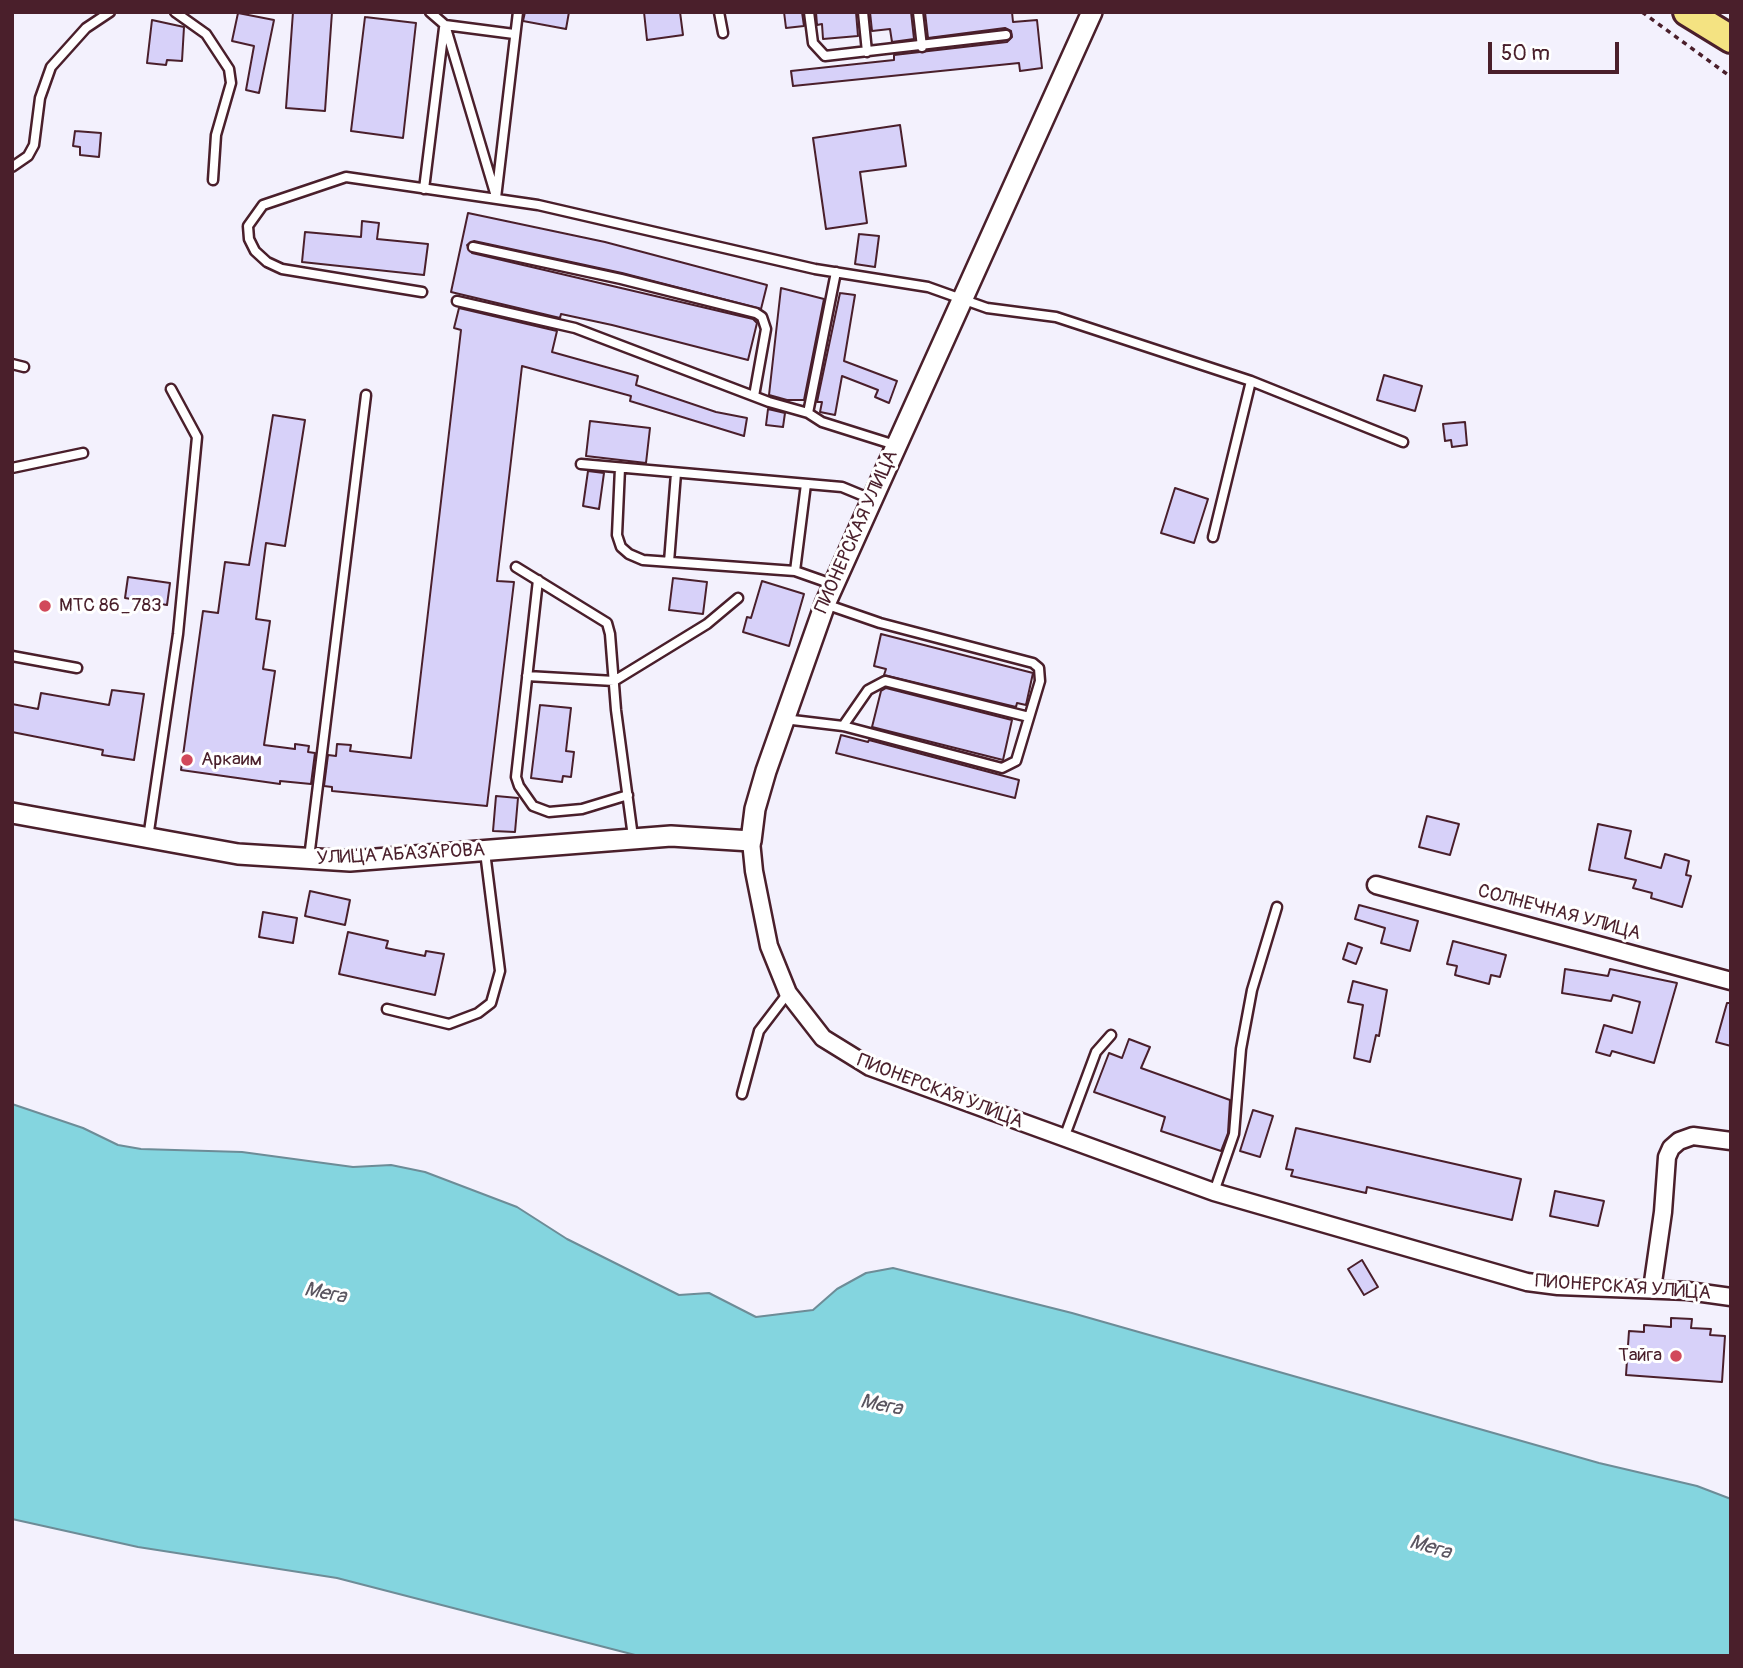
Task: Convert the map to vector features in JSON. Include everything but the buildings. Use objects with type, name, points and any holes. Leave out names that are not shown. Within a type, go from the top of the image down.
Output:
[{"type":"highway","points":[[1687,12],[1731,39]]},
{"type":"street","name":"ПИОНЕРСКАЯ УЛИЦА","points":[[1093,12],[825,604],[755,809],[751,841],[754,871],[769,946],[788,993],[810,1025],[845,1055],[897,1078],[1214,1192],[1527,1282],[1558,1286],[1652,1289],[1731,1297]]},
{"type":"street","name":"УЛИЦА АБАЗАРОВА","points":[[12,813],[238,854],[308,860],[357,861],[633,838],[685,836],[751,841]]},
{"type":"street","name":"СОЛНЕЧНАЯ УЛИЦА","points":[[1376,885],[1731,981]]},
{"type":"street","points":[[1652,1289],[1663,1212],[1667,1157],[1671,1148],[1679,1141],[1693,1136],[1731,1141]]},
{"type":"lane","points":[[12,167],[28,156],[34,145],[40,98],[51,66],[86,28],[110,12]]},
{"type":"lane","points":[[175,12],[206,34],[229,69],[231,83],[216,135],[213,180]]},
{"type":"lane","points":[[430,12],[445,25],[496,198]]},
{"type":"lane","points":[[496,198],[518,12]]},
{"type":"lane","points":[[719,12],[723,33]]},
{"type":"lane","points":[[809,12],[813,43],[821,54],[922,47],[1006,36]]},
{"type":"lane","points":[[863,12],[867,52]]},
{"type":"lane","points":[[918,12],[922,47]]},
{"type":"lane","points":[[445,25],[514,34]]},
{"type":"lane","points":[[424,189],[445,25]]},
{"type":"lane","points":[[422,292],[282,269],[267,262],[255,251],[248,226],[263,205],[346,177],[496,198],[836,272],[928,287],[987,309],[1056,317],[1251,381],[1403,442]]},
{"type":"lane","points":[[472,247],[621,279],[756,313],[762,317],[766,329],[754,396]]},
{"type":"lane","points":[[808,413],[836,272]]},
{"type":"lane","points":[[457,301],[575,328],[754,396],[808,413],[822,422],[895,445]]},
{"type":"lane","points":[[12,364],[24,367]]},
{"type":"lane","points":[[1213,537],[1251,381]]},
{"type":"lane","points":[[148,838],[178,634],[197,437],[171,389]]},
{"type":"lane","points":[[308,860],[366,395]]},
{"type":"lane","points":[[12,468],[83,453]]},
{"type":"lane","points":[[581,464],[842,487],[871,499]]},
{"type":"lane","points":[[621,468],[617,535],[621,547],[643,560],[795,571],[834,585]]},
{"type":"lane","points":[[669,562],[676,473]]},
{"type":"lane","points":[[795,571],[806,484]]},
{"type":"lane","points":[[516,567],[607,623],[633,838]]},
{"type":"lane","points":[[538,580],[516,777],[533,806],[549,812],[582,809],[628,795]]},
{"type":"lane","points":[[527,676],[614,681],[707,624],[738,598]]},
{"type":"lane","points":[[784,719],[843,726],[1002,768],[1016,761],[1041,674],[1033,663],[880,623],[825,604]]},
{"type":"lane","points":[[12,656],[77,668]]},
{"type":"lane","points":[[843,726],[868,690],[885,681],[1029,717]]},
{"type":"lane","points":[[387,1009],[449,1024],[478,1013],[491,1003],[499,971],[485,852]]},
{"type":"lane","points":[[1214,1192],[1234,1134],[1241,1049],[1252,990],[1277,907]]},
{"type":"lane","points":[[742,1094],[759,1031],[788,993]]},
{"type":"lane","points":[[1064,1138],[1096,1052],[1111,1035]]},
{"type":"path","points":[[1642,12],[1731,77]]},
{"type":"water","name":"Мега","points":[[12,1104],[83,1128],[118,1145],[141,1149],[242,1152],[353,1167],[391,1165],[425,1172],[517,1207],[567,1239],[679,1295],[709,1293],[756,1317],[813,1310],[837,1289],[866,1273],[893,1268],[1072,1313],[1599,1463],[1697,1486],[1731,1499],[1731,1656],[639,1656],[337,1578],[138,1547],[12,1519]]},
{"type":"place","name":"МТС 86_783","points":[[45,606]]},
{"type":"place","name":"Аркаим","points":[[187,760]]},
{"type":"place","name":"Тайга","points":[[1676,1356]]}]
